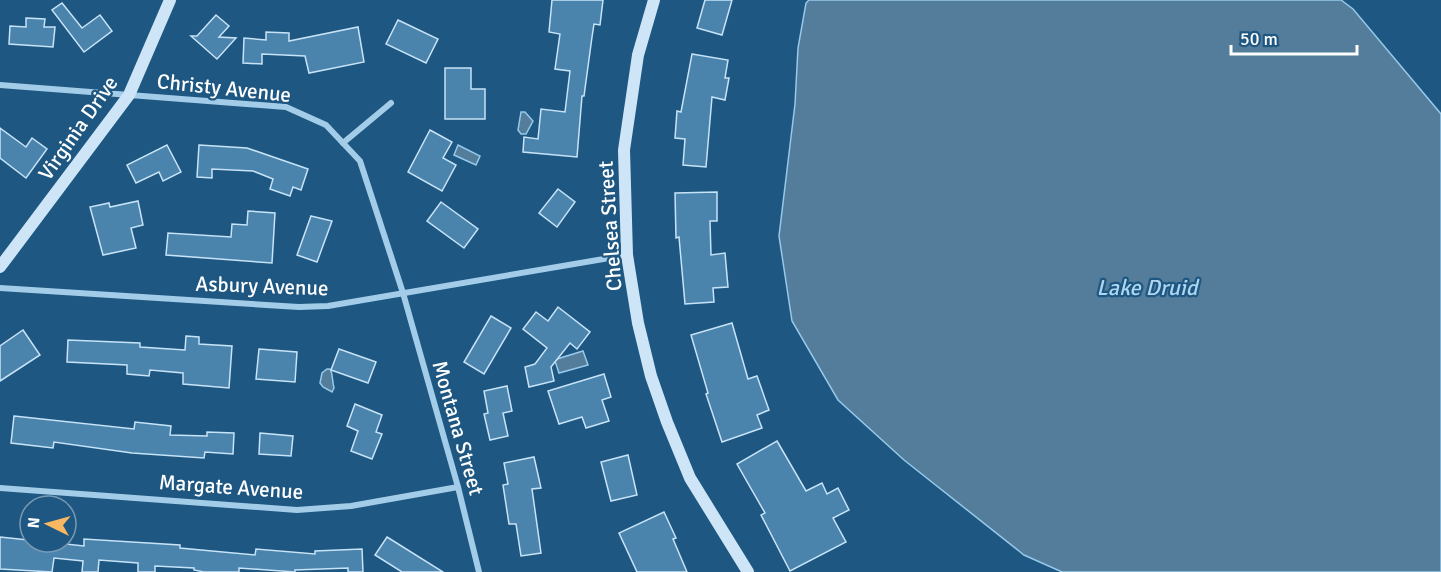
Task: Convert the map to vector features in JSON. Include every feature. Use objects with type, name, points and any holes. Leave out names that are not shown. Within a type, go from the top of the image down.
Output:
[{"type":"street","name":"Virginia Drive","points":[[0,267],[129,95],[170,0]]},
{"type":"street","name":"Chelsea Street","points":[[654,0],[638,55],[624,150],[627,255],[638,323],[651,376],[690,478],[748,572]]},
{"type":"street","name":"Christy Avenue","points":[[0,85],[286,107],[326,125],[360,161],[403,293]]},
{"type":"street","points":[[343,143],[391,103]]},
{"type":"street","name":"Asbury Avenue","points":[[0,288],[298,307],[328,306],[627,255]]},
{"type":"street","name":"Montana Street","points":[[403,293],[458,487],[479,572]]},
{"type":"street","name":"Margate Avenue","points":[[0,488],[297,510],[351,506],[458,487]]},
{"type":"water","name":"Lake Druid","points":[[809,0],[1341,0],[1353,9],[1441,114],[1441,572],[1062,572],[1024,555],[904,460],[838,400],[792,321],[779,236],[795,104],[798,48],[806,3]]},
{"type":"water","points":[[521,112],[525,112],[533,121],[526,134],[521,134],[518,130]]},
{"type":"water","points":[[458,145],[480,156],[476,165],[454,155]]},
{"type":"water","points":[[583,351],[588,365],[559,373],[555,361],[557,359]]},
{"type":"water","points":[[330,369],[332,373],[334,388],[332,392],[320,383],[322,373]]},
{"type":"building","points":[[552,0],[603,0],[600,25],[594,24],[584,96],[582,96],[577,157],[523,152],[524,137],[538,139],[541,109],[565,112],[570,71],[555,69],[560,34],[549,32]]},
{"type":"building","points":[[705,0],[732,0],[722,35],[697,28]]},
{"type":"building","points":[[62,3],[82,28],[100,15],[112,31],[84,52],[52,10]]},
{"type":"building","points":[[216,15],[229,26],[219,37],[236,38],[217,59],[191,36],[197,36]]},
{"type":"building","points":[[26,18],[45,19],[44,27],[55,27],[53,47],[9,44],[10,26],[26,27]]},
{"type":"building","points":[[398,20],[438,39],[426,63],[386,44]]},
{"type":"building","points":[[358,27],[364,62],[309,73],[305,56],[262,54],[262,64],[243,63],[244,38],[266,40],[266,32],[289,33],[289,41]]},
{"type":"building","points":[[692,54],[728,60],[725,78],[729,78],[725,100],[712,97],[706,167],[683,165],[685,139],[675,138],[677,111],[681,112]]},
{"type":"building","points":[[445,68],[471,68],[471,89],[485,89],[485,119],[445,119]]},
{"type":"building","points":[[0,128],[26,147],[32,138],[47,149],[26,178],[0,158]]},
{"type":"building","points":[[430,130],[452,142],[443,158],[456,165],[442,191],[408,172]]},
{"type":"building","points":[[167,145],[181,172],[163,181],[159,172],[136,183],[127,165]]},
{"type":"building","points":[[199,145],[247,148],[308,169],[301,190],[293,187],[290,196],[270,189],[273,179],[253,171],[212,169],[212,178],[197,177]]},
{"type":"building","points":[[558,189],[575,202],[557,227],[539,213]]},
{"type":"building","points":[[717,192],[717,221],[710,221],[711,255],[725,253],[728,287],[713,288],[714,302],[685,304],[679,237],[676,238],[675,193]]},
{"type":"building","points":[[138,201],[143,225],[131,228],[136,248],[103,255],[90,207],[109,203],[110,207]]},
{"type":"building","points":[[441,202],[478,229],[464,248],[427,221]]},
{"type":"building","points":[[248,211],[275,213],[272,263],[166,255],[168,233],[231,237],[232,224],[247,225]]},
{"type":"building","points":[[311,216],[332,221],[317,262],[297,255]]},
{"type":"building","points":[[558,307],[590,332],[577,349],[570,343],[551,367],[554,381],[529,387],[525,367],[535,364],[547,348],[523,329],[536,312],[548,321]]},
{"type":"building","points":[[491,316],[511,328],[484,374],[464,362]]},
{"type":"building","points":[[732,323],[748,379],[757,376],[769,410],[757,415],[762,428],[722,442],[706,394],[708,393],[691,335]]},
{"type":"building","points":[[23,330],[40,355],[0,381],[0,346]]},
{"type":"building","points":[[186,336],[199,337],[199,344],[232,346],[229,388],[183,384],[183,373],[150,370],[149,376],[127,374],[127,365],[67,362],[68,340],[140,343],[140,347],[185,350]]},
{"type":"building","points":[[259,349],[297,352],[295,382],[256,379]]},
{"type":"building","points":[[339,349],[376,362],[368,383],[331,370]]},
{"type":"building","points":[[604,374],[611,397],[602,400],[609,421],[586,428],[582,417],[559,424],[548,391]]},
{"type":"building","points":[[507,386],[512,411],[503,413],[508,436],[490,440],[484,414],[488,413],[484,391]]},
{"type":"building","points":[[355,404],[382,415],[376,432],[382,434],[372,459],[351,451],[358,431],[347,426]]},
{"type":"building","points":[[14,416],[134,429],[135,422],[171,426],[170,435],[207,436],[207,432],[234,433],[233,454],[205,452],[204,458],[132,453],[54,442],[53,448],[11,443]]},
{"type":"building","points":[[260,433],[293,436],[291,456],[259,454]]},
{"type":"building","points":[[777,441],[806,491],[822,483],[827,494],[838,488],[849,510],[833,518],[846,542],[790,571],[761,515],[765,513],[737,464]]},
{"type":"building","points":[[628,455],[637,495],[611,501],[601,462]]},
{"type":"building","points":[[534,457],[541,488],[532,489],[541,553],[521,556],[516,524],[509,524],[503,485],[508,484],[504,463]]},
{"type":"building","points":[[664,512],[676,538],[673,539],[687,572],[637,572],[619,533]]},
{"type":"building","points":[[0,537],[18,539],[18,554],[78,554],[78,545],[84,546],[84,539],[180,545],[180,548],[255,555],[256,549],[315,554],[315,551],[362,549],[363,572],[348,572],[348,568],[295,570],[295,572],[239,568],[239,572],[204,572],[194,570],[194,568],[155,566],[155,572],[138,572],[138,563],[99,560],[98,572],[82,572],[83,561],[54,558],[52,572],[0,569]]},
{"type":"building","points":[[387,537],[443,572],[402,572],[375,555]]}]
